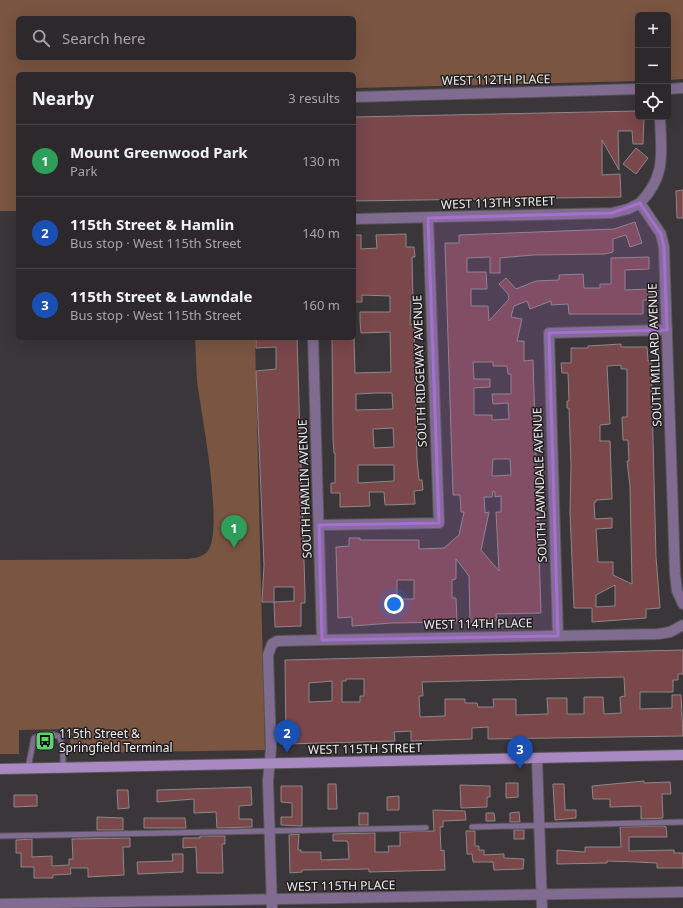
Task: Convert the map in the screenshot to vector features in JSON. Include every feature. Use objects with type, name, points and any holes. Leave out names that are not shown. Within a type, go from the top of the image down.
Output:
[{"type":"street","points":[[671,89],[683,88]]},
{"type":"street","name":"WEST 112TH PLACE","points":[[356,97],[635,89]]},
{"type":"street","points":[[640,203],[651,191],[660,172],[660,120]]},
{"type":"street","name":"WEST 113TH STREET","points":[[356,219],[612,213],[628,209],[640,203]]},
{"type":"street","name":"SOUTH MILLARD AVENUE","points":[[640,203],[660,234],[664,247],[675,574],[677,591],[683,604]]},
{"type":"street","name":"SOUTH RIDGEWAY AVENUE","points":[[319,525],[439,523],[428,218]]},
{"type":"street","name":"SOUTH LAWNDALE AVENUE","points":[[558,636],[549,333],[667,330]]},
{"type":"street","name":"SOUTH HAMLIN AVENUE","points":[[313,340],[322,640]]},
{"type":"street","name":"WEST 114TH PLACE","points":[[269,764],[271,748],[268,655],[272,644],[277,641],[663,634],[683,625]]},
{"type":"street","name":"WEST 115TH STREET","points":[[0,769],[683,755]]},
{"type":"street","points":[[538,758],[542,908]]},
{"type":"street","points":[[269,764],[268,781],[272,904]]},
{"type":"street","name":"WEST 115TH PLACE","points":[[0,904],[272,904],[683,892]]},
{"type":"lane","points":[[28,768],[34,738],[50,733],[60,737],[63,752],[63,768]]},
{"type":"lane","points":[[472,827],[683,822]]},
{"type":"lane","points":[[0,836],[426,828]]},
{"type":"highlighted area","points":[[640,203],[661,234],[664,247],[667,330],[549,333],[558,636],[322,640],[319,525],[439,523],[428,218],[612,213]]},
{"type":"shaded area","points":[[0,0],[683,0],[683,79],[671,80],[671,12],[635,12],[635,81],[356,88],[356,72],[16,72],[16,211],[0,211]]},
{"type":"shaded area","points":[[195,340],[255,340],[265,750],[71,753],[69,729],[19,730],[19,754],[0,754],[0,560],[188,559],[201,556],[206,553],[212,538],[214,519],[213,495],[197,381]]},
{"type":"building","points":[[635,111],[635,120],[644,120],[643,144],[633,144],[632,131],[618,131],[619,170],[602,140],[602,175],[620,174],[621,197],[356,201],[356,117]]},
{"type":"building","points":[[636,148],[648,158],[636,174],[623,164]]},
{"type":"building","points":[[683,190],[683,218],[677,218],[676,191]]},
{"type":"building","points":[[635,222],[642,243],[630,247],[626,235],[613,239],[613,252],[605,254],[533,255],[500,258],[500,273],[490,273],[490,257],[467,258],[467,272],[486,272],[487,289],[471,289],[471,306],[488,306],[489,321],[509,299],[508,294],[499,284],[506,278],[516,289],[536,281],[559,280],[559,275],[583,274],[584,288],[600,288],[600,284],[611,284],[611,258],[649,257],[649,269],[625,270],[625,290],[652,289],[652,300],[643,300],[643,314],[569,314],[568,304],[551,305],[551,301],[530,309],[527,301],[514,306],[511,317],[522,319],[517,341],[524,341],[524,361],[533,360],[541,613],[496,614],[497,620],[491,620],[491,622],[470,622],[469,576],[456,559],[456,579],[452,580],[452,598],[456,598],[457,622],[392,623],[352,626],[352,617],[338,618],[336,547],[349,546],[349,538],[360,538],[360,540],[419,540],[419,549],[444,548],[459,535],[464,512],[461,512],[460,495],[453,495],[445,243],[459,243],[459,235],[614,229]],"holes":[[[473,362],[493,362],[493,366],[507,366],[508,374],[511,374],[511,394],[492,394],[493,404],[508,403],[509,419],[492,420],[492,415],[474,415],[474,388],[490,387],[490,379],[474,379]],[[493,459],[510,459],[511,475],[492,476]],[[493,491],[495,492],[495,497],[501,496],[501,512],[496,512],[499,571],[481,550],[489,512],[485,513],[484,497],[492,497]],[[397,580],[414,580],[414,599],[397,599]]]},
{"type":"building","points":[[406,234],[406,247],[414,247],[415,257],[412,257],[413,301],[411,301],[410,325],[414,324],[417,459],[419,480],[422,480],[423,490],[414,491],[415,504],[385,505],[384,492],[369,492],[370,506],[340,507],[340,493],[331,493],[331,483],[335,483],[332,340],[354,340],[355,373],[391,372],[390,332],[361,333],[360,321],[360,312],[390,312],[390,296],[362,295],[362,302],[356,302],[356,235],[361,235],[361,249],[377,248],[376,235]],"holes":[[[392,393],[393,409],[356,410],[356,394]],[[393,428],[394,447],[374,448],[373,429]],[[358,465],[394,465],[394,481],[358,483]]]},
{"type":"building","points":[[256,340],[297,340],[305,593],[305,603],[301,603],[301,626],[275,627],[274,602],[262,602],[264,565],[256,371],[276,369],[276,347],[256,348]],"holes":[[[274,587],[294,587],[294,601],[274,602]]]},
{"type":"building","points":[[621,344],[621,347],[647,347],[648,361],[651,361],[656,557],[660,608],[646,609],[646,618],[592,622],[592,608],[574,608],[570,512],[571,465],[569,408],[567,408],[567,401],[569,401],[568,373],[562,373],[561,363],[571,363],[571,348],[588,348],[588,346]],"holes":[[[621,365],[621,369],[627,369],[627,417],[622,417],[623,440],[628,440],[629,461],[627,461],[630,486],[632,584],[613,575],[613,562],[598,562],[596,529],[612,528],[612,518],[595,519],[594,502],[596,502],[596,500],[612,499],[610,441],[600,441],[600,425],[610,424],[607,366]],[[615,585],[615,606],[596,607],[596,595]]]},
{"type":"building","points":[[683,650],[683,674],[678,674],[678,680],[673,680],[673,692],[640,692],[640,709],[672,708],[672,695],[681,695],[683,736],[488,739],[488,727],[472,728],[472,739],[411,741],[411,731],[394,732],[395,741],[286,744],[285,660]],"holes":[[[624,677],[625,696],[620,697],[621,713],[604,714],[603,697],[584,697],[584,714],[567,714],[567,698],[547,698],[548,714],[516,715],[516,699],[493,699],[494,707],[478,707],[477,703],[465,703],[465,699],[445,699],[445,716],[420,717],[419,696],[423,696],[422,682]],[[346,679],[364,679],[364,696],[360,696],[360,702],[342,702],[342,681],[346,681]],[[332,681],[332,701],[309,702],[309,683]]]},
{"type":"building","points":[[644,781],[644,783],[670,782],[671,794],[662,794],[663,818],[641,819],[641,806],[610,807],[610,799],[593,799],[592,786]]},
{"type":"building","points":[[506,783],[518,783],[518,797],[506,798]]},
{"type":"building","points":[[328,784],[336,784],[337,809],[328,809]]},
{"type":"building","points":[[553,784],[564,784],[565,810],[576,810],[576,818],[555,820]]},
{"type":"building","points":[[460,785],[490,786],[490,797],[487,797],[487,807],[461,808]]},
{"type":"building","points":[[281,786],[302,786],[302,826],[281,825],[281,817],[292,817],[292,803],[281,802]]},
{"type":"building","points":[[251,787],[252,805],[239,806],[239,819],[252,819],[252,827],[217,828],[216,812],[194,813],[194,799],[157,802],[157,790]]},
{"type":"building","points":[[117,790],[128,790],[129,808],[118,809]]},
{"type":"building","points":[[14,795],[37,795],[37,806],[14,807]]},
{"type":"building","points":[[399,796],[399,810],[387,810],[387,797]]},
{"type":"building","points":[[433,810],[465,811],[466,820],[443,821],[443,827],[440,827],[441,851],[444,850],[445,870],[369,872],[369,869],[302,870],[302,872],[290,873],[289,835],[299,834],[298,850],[301,850],[301,852],[321,852],[321,860],[349,859],[347,841],[333,841],[333,834],[375,833],[375,852],[389,852],[388,846],[400,846],[400,832],[434,831]]},
{"type":"building","points":[[519,812],[520,822],[510,822],[510,813]]},
{"type":"building","points":[[359,813],[368,813],[368,825],[359,825]]},
{"type":"building","points":[[486,813],[494,813],[495,821],[486,821]]},
{"type":"building","points":[[97,817],[123,818],[123,830],[97,830]]},
{"type":"building","points":[[144,818],[185,818],[186,828],[144,828]]},
{"type":"building","points":[[620,827],[666,827],[667,837],[629,837],[629,851],[674,850],[674,853],[683,853],[683,868],[657,868],[657,863],[607,861],[607,863],[557,864],[557,850],[585,852],[585,847],[621,847]]},
{"type":"building","points":[[514,830],[524,830],[524,839],[514,839]]},
{"type":"building","points":[[466,831],[475,831],[475,846],[479,846],[479,850],[484,850],[484,855],[504,854],[504,858],[524,859],[523,869],[494,870],[493,862],[473,862],[472,854],[467,854]]},
{"type":"building","points":[[200,836],[225,836],[225,844],[222,844],[223,873],[197,873],[196,847],[183,848],[183,838],[200,838]]},
{"type":"building","points":[[130,838],[130,847],[123,847],[124,875],[88,877],[88,868],[70,868],[71,874],[53,875],[53,878],[34,878],[34,867],[21,867],[21,853],[16,853],[16,840],[32,839],[32,857],[52,856],[52,866],[69,865],[69,859],[73,859],[72,839]]},
{"type":"building","points":[[172,854],[183,854],[183,872],[138,874],[137,862],[173,861]]},
{"type":"place","name":"Mount Greenwood Park","points":[[234,548]]},
{"type":"place","name":"115th Street & Springfield Terminal","points":[[45,741]]},
{"type":"place","name":"115th Street & Hamlin","points":[[287,753]]},
{"type":"place","name":"115th Street & Lawndale","points":[[520,769]]}]
